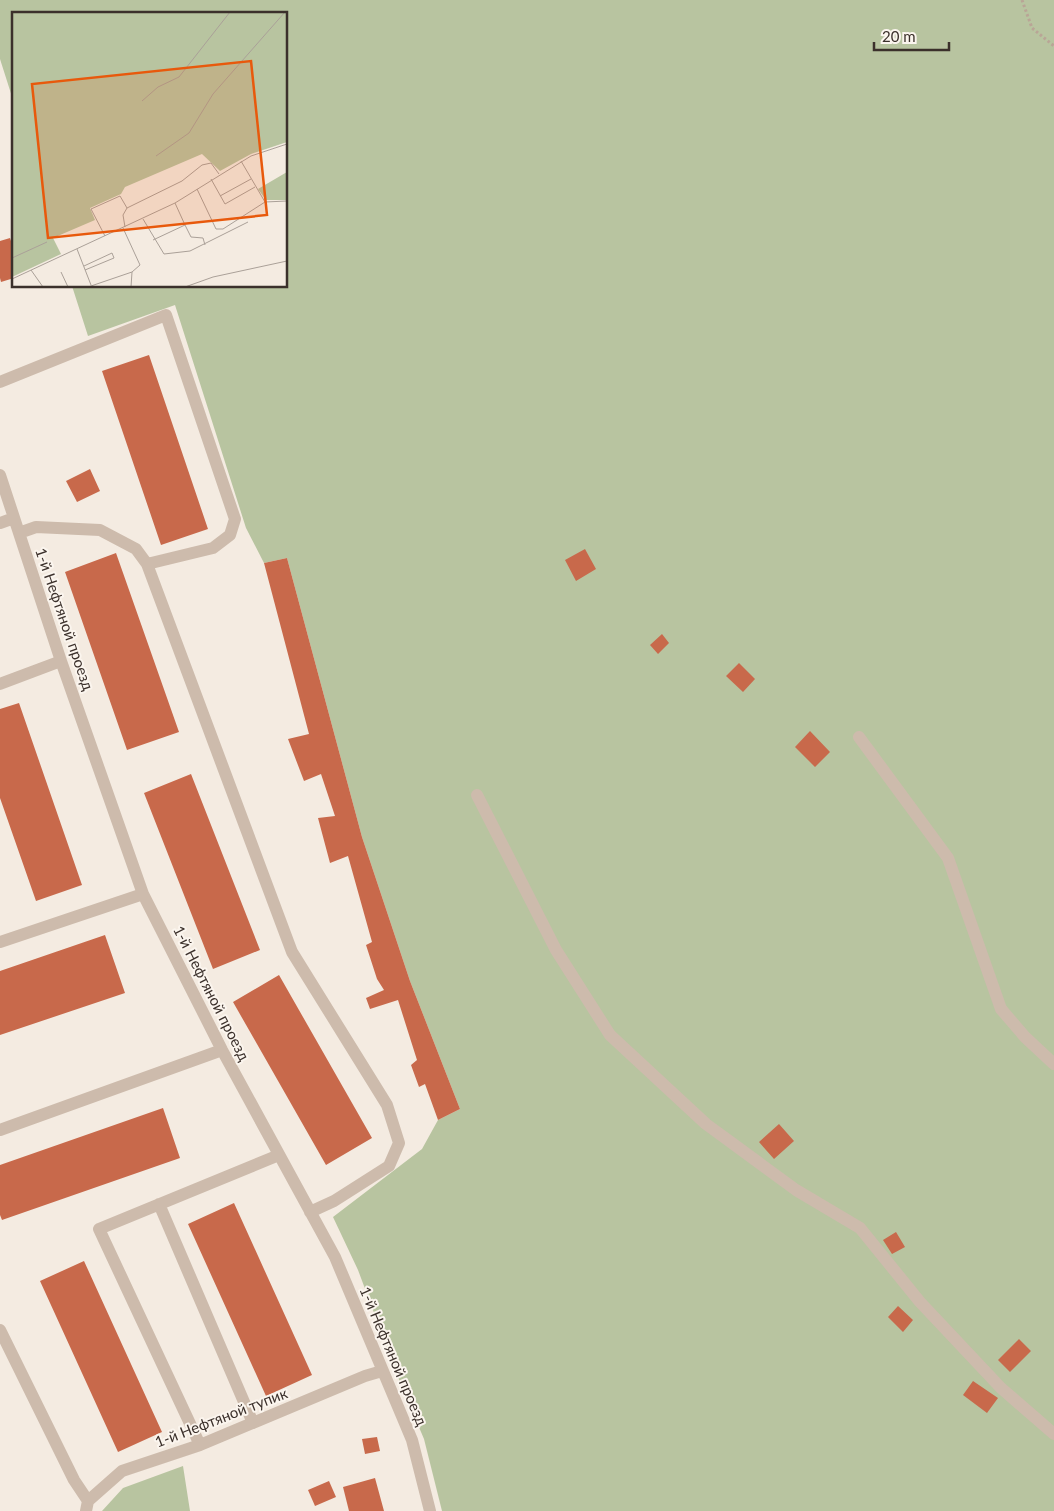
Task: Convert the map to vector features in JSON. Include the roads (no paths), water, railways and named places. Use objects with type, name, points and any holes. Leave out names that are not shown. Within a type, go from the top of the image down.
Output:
[{"type":"street","points":[[0,382],[166,315],[235,519],[230,535],[213,548],[147,564]]},
{"type":"street","name":"1-й Нефтяной проезд","points":[[0,475],[143,894],[222,1050],[335,1258],[412,1440],[430,1511]]},
{"type":"street","points":[[0,523],[14,518]]},
{"type":"street","points":[[19,533],[36,527],[100,530],[136,549],[147,564],[292,952],[387,1105],[400,1143],[389,1166],[334,1200],[310,1212]]},
{"type":"street","points":[[0,684],[62,661]]},
{"type":"street","points":[[859,738],[948,858],[1001,1009],[1025,1037],[1054,1064]]},
{"type":"street","points":[[477,795],[556,950],[610,1035],[706,1124],[796,1190],[860,1228],[920,1302],[987,1374],[1054,1434]]},
{"type":"street","points":[[0,942],[143,894]]},
{"type":"street","points":[[0,1130],[222,1050]]},
{"type":"street","points":[[200,1446],[99,1229],[279,1155]]},
{"type":"street","points":[[159,1204],[253,1423]]},
{"type":"street","points":[[0,1330],[6,1356],[87,1506]]},
{"type":"street","name":"1-й Нефтяной тупик","points":[[87,1506],[122,1471],[200,1446],[382,1370]]}]
